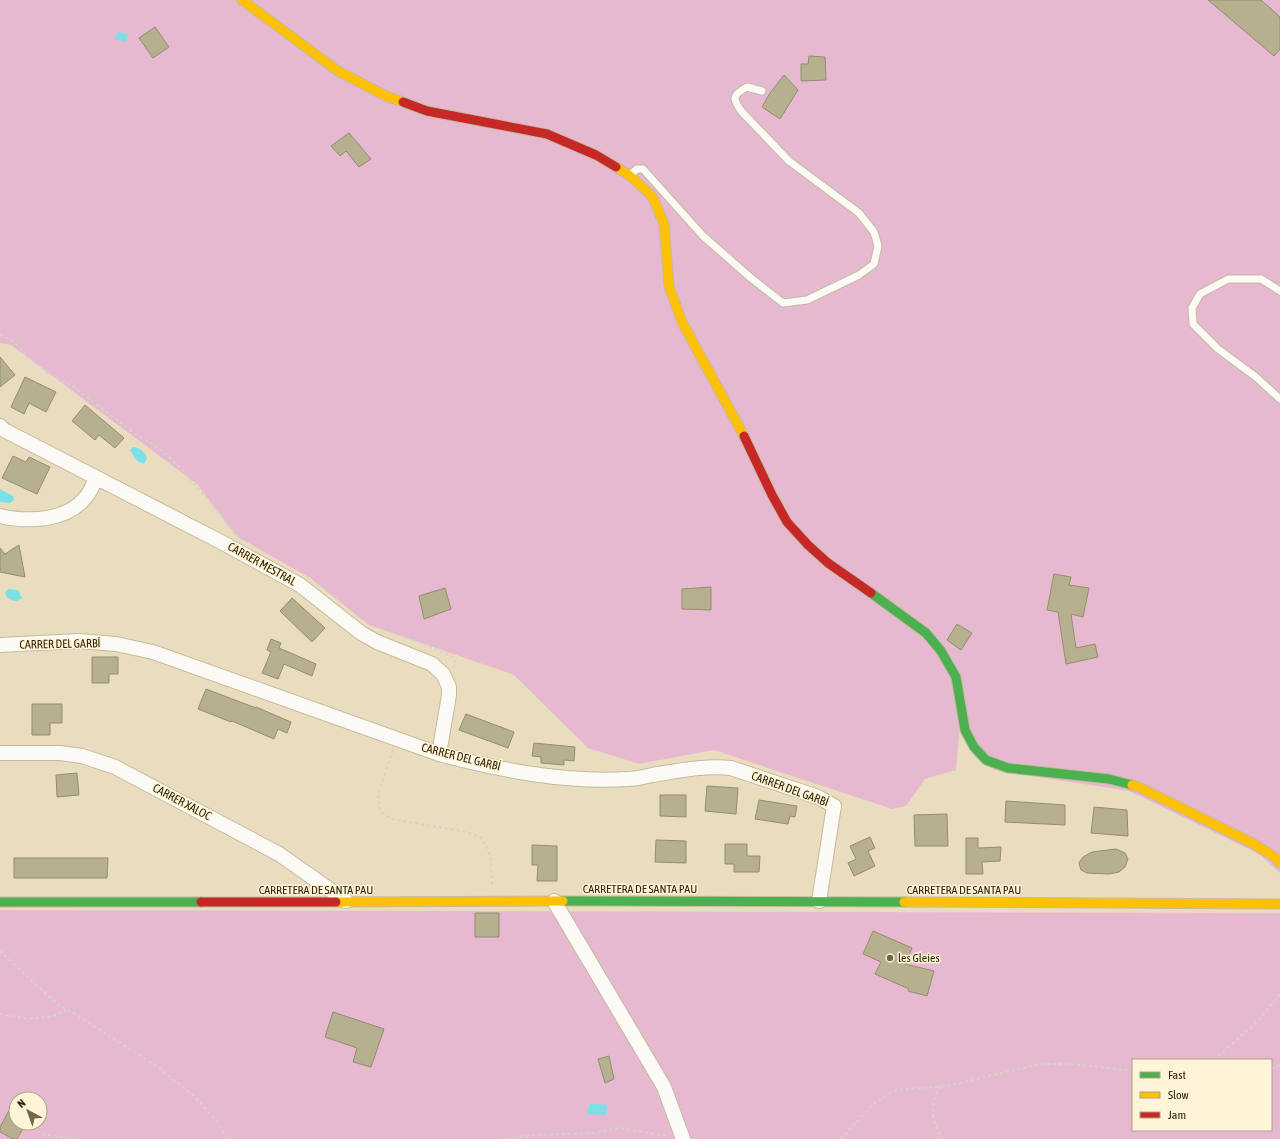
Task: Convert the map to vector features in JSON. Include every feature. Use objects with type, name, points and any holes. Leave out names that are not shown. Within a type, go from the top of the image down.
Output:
[{"type":"street","points":[[242,0],[338,71],[386,96],[427,111],[482,120],[547,134],[596,155],[629,175],[652,196],[664,224],[669,286],[682,322],[739,425],[772,495],[787,522],[808,545],[828,563],[926,633],[941,651],[956,677],[965,730],[974,747],[986,760],[1008,768],[1109,779],[1139,787],[1254,844],[1276,858],[1280,863]]},
{"type":"street","name":"CARRER MESTRAL","points":[[0,426],[4,430],[223,543],[300,585],[360,633],[377,642],[432,664],[443,674],[448,684]]},
{"type":"street","points":[[0,516],[27,520],[40,519],[66,512],[86,497],[96,478]]},
{"type":"street","name":"CARRER DEL GARBÍ","points":[[0,645],[79,641],[116,644],[153,652],[169,656],[439,754],[473,763],[540,775],[592,780],[630,779],[687,769],[719,766],[731,768],[818,797],[834,806],[819,902]]},
{"type":"street","points":[[439,754],[449,695],[450,687],[448,684]]},
{"type":"street","name":"CARRER XALOC","points":[[0,753],[60,753],[82,756],[115,767],[279,854],[346,901]]},
{"type":"street","points":[[554,901],[664,1087],[677,1138]]},
{"type":"street","name":"CARRETERA DE SANTA PAU","points":[[0,902],[554,901],[1280,904]]},
{"type":"lane","points":[[629,175],[636,169],[643,169],[703,236],[751,278],[783,303],[807,300],[859,275],[874,264],[878,246],[874,232],[859,213],[789,161],[736,104],[734,98],[737,92],[747,87],[762,91]]},
{"type":"lane","points":[[1280,291],[1261,279],[1228,279],[1200,294],[1192,308],[1193,324],[1218,349],[1256,377],[1280,399]]},
{"type":"path","points":[[0,334],[14,342],[30,359],[48,373],[74,387],[134,433],[162,450],[185,473],[238,536]]},
{"type":"path","points":[[395,634],[419,642],[455,658],[454,671],[448,684]]},
{"type":"path","points":[[397,739],[378,794],[380,812],[392,819],[466,832],[480,837],[487,846],[490,860],[492,901]]},
{"type":"path","points":[[0,951],[57,1004],[77,1015],[159,1068],[194,1096],[209,1111],[228,1139]]},
{"type":"path","points":[[1215,1059],[1258,1021],[1280,994]]},
{"type":"path","points":[[0,1014],[29,1019],[54,1016],[66,1010]]},
{"type":"path","points":[[841,1139],[876,1101],[897,1090],[940,1086],[1040,1064],[1071,1064],[1132,1071]]},
{"type":"path","points":[[940,1086],[934,1096],[933,1109],[935,1123],[942,1139]]},
{"type":"path","points":[[502,1139],[535,1135],[595,1132],[620,1128],[677,1138]]},
{"type":"path","points":[[42,1134],[77,1139]]},
{"type":"shaded area","points":[[0,0],[1280,0],[1280,873],[1259,854],[1129,791],[994,770],[960,725],[956,770],[925,779],[906,806],[892,809],[714,750],[639,764],[588,748],[514,675],[369,625],[310,578],[236,536],[197,484],[11,345],[0,343]]},
{"type":"shaded area","points":[[0,910],[1280,913],[1280,1139],[0,1139]]},
{"type":"water","points":[[118,32],[128,34],[125,42],[115,39]]},
{"type":"water","points":[[133,447],[142,450],[145,453],[147,458],[144,464],[137,461],[134,457],[130,450]]},
{"type":"water","points":[[0,489],[13,496],[14,500],[10,503],[0,502]]},
{"type":"water","points":[[9,589],[18,590],[22,598],[16,601],[10,599],[6,596],[5,592]]},
{"type":"water","points":[[590,1103],[607,1105],[606,1115],[587,1114]]},
{"type":"building","points":[[1208,0],[1261,0],[1280,17],[1280,49],[1274,56]]},
{"type":"building","points":[[155,27],[169,47],[153,58],[139,38]]},
{"type":"building","points":[[809,56],[825,57],[826,80],[801,81],[801,64],[808,64]]},
{"type":"building","points":[[784,75],[798,90],[780,119],[762,107],[770,93]]},
{"type":"building","points":[[349,133],[371,159],[359,167],[346,151],[340,156],[331,146]]},
{"type":"building","points":[[0,357],[15,375],[0,387]]},
{"type":"building","points":[[25,377],[56,392],[46,412],[29,403],[24,414],[11,407]]},
{"type":"building","points":[[85,405],[124,438],[115,448],[99,435],[95,440],[72,421]]},
{"type":"building","points":[[13,456],[26,462],[29,457],[50,467],[37,494],[2,478]]},
{"type":"building","points":[[19,545],[25,577],[0,572],[0,548],[5,554]]},
{"type":"building","points":[[1054,574],[1071,577],[1069,585],[1089,588],[1083,617],[1071,614],[1076,648],[1095,644],[1098,657],[1066,664],[1058,612],[1047,610]]},
{"type":"building","points":[[711,587],[711,610],[682,609],[682,589]]},
{"type":"building","points":[[445,588],[451,609],[424,619],[419,596]]},
{"type":"building","points":[[292,598],[325,628],[312,642],[280,611]]},
{"type":"building","points":[[957,624],[972,633],[961,650],[947,640]]},
{"type":"building","points":[[271,639],[281,643],[279,648],[316,664],[312,676],[284,664],[278,679],[262,673],[271,652],[267,650]]},
{"type":"building","points":[[92,657],[118,657],[118,674],[109,674],[109,683],[92,683]]},
{"type":"building","points":[[206,689],[256,707],[291,722],[287,733],[278,729],[274,739],[232,721],[231,722],[198,709]]},
{"type":"building","points":[[32,704],[62,704],[62,723],[50,723],[50,735],[32,735]]},
{"type":"building","points":[[466,714],[514,732],[508,748],[459,730]]},
{"type":"building","points":[[534,743],[575,747],[574,761],[564,760],[564,765],[541,763],[541,757],[532,756]]},
{"type":"building","points":[[77,773],[79,795],[57,797],[56,775]]},
{"type":"building","points":[[707,786],[738,788],[736,814],[705,811]]},
{"type":"building","points":[[660,795],[686,795],[686,817],[660,816]]},
{"type":"building","points":[[759,800],[797,806],[795,817],[790,816],[788,824],[755,819]]},
{"type":"building","points":[[1006,801],[1065,805],[1065,825],[1005,822]]},
{"type":"building","points":[[1094,807],[1127,810],[1128,836],[1091,833]]},
{"type":"building","points":[[947,814],[948,846],[915,846],[914,815]]},
{"type":"building","points":[[870,837],[875,848],[868,851],[875,866],[854,876],[848,863],[856,859],[850,846]]},
{"type":"building","points":[[966,838],[978,838],[978,848],[1001,847],[1000,861],[982,862],[983,874],[966,874]]},
{"type":"building","points":[[656,840],[686,841],[686,863],[655,862]]},
{"type":"building","points":[[725,844],[747,844],[747,856],[760,856],[759,872],[734,872],[734,864],[725,864]]},
{"type":"building","points":[[532,845],[557,846],[557,881],[537,881],[538,865],[532,865]]},
{"type":"building","points":[[1116,849],[1125,853],[1128,859],[1125,867],[1119,872],[1109,874],[1087,873],[1081,870],[1079,863],[1083,857],[1092,852]]},
{"type":"building","points":[[14,858],[108,858],[107,878],[14,878]]},
{"type":"building","points":[[475,913],[499,913],[499,937],[475,937]]},
{"type":"building","name":"les Gleies","points":[[873,931],[912,948],[905,964],[934,971],[927,996],[908,991],[909,989],[875,974],[881,962],[863,954]]},
{"type":"building","points":[[333,1012],[384,1029],[371,1067],[353,1062],[357,1048],[325,1037]]},
{"type":"building","points":[[609,1056],[614,1079],[605,1083],[598,1059]]},
{"type":"building","points":[[8,1112],[8,1131],[22,1131],[17,1139],[13,1139],[0,1132],[0,1127]]},
{"type":"traffic: fast","points":[[871,593],[926,633],[941,651],[956,677],[965,730],[974,747],[986,760],[1008,768],[1109,779],[1132,785]]},
{"type":"traffic: fast","points":[[563,901],[904,902]]},
{"type":"traffic: fast","points":[[0,902],[201,902]]},
{"type":"traffic: slow","points":[[242,0],[338,71],[386,96],[403,102]]},
{"type":"traffic: slow","points":[[616,167],[629,175],[652,196],[664,224],[669,286],[682,322],[744,436]]},
{"type":"traffic: slow","points":[[1132,785],[1139,787],[1254,844],[1276,858],[1280,863]]},
{"type":"traffic: slow","points":[[336,902],[563,901]]},
{"type":"traffic: slow","points":[[904,902],[1280,904]]},
{"type":"traffic: jam","points":[[403,102],[427,111],[547,134],[596,155],[616,167]]},
{"type":"traffic: jam","points":[[744,436],[772,495],[787,522],[808,545],[828,563],[871,593]]},
{"type":"traffic: jam","points":[[201,902],[336,902]]},
{"type":"place","name":"les Gleies","points":[[890,958]]}]
